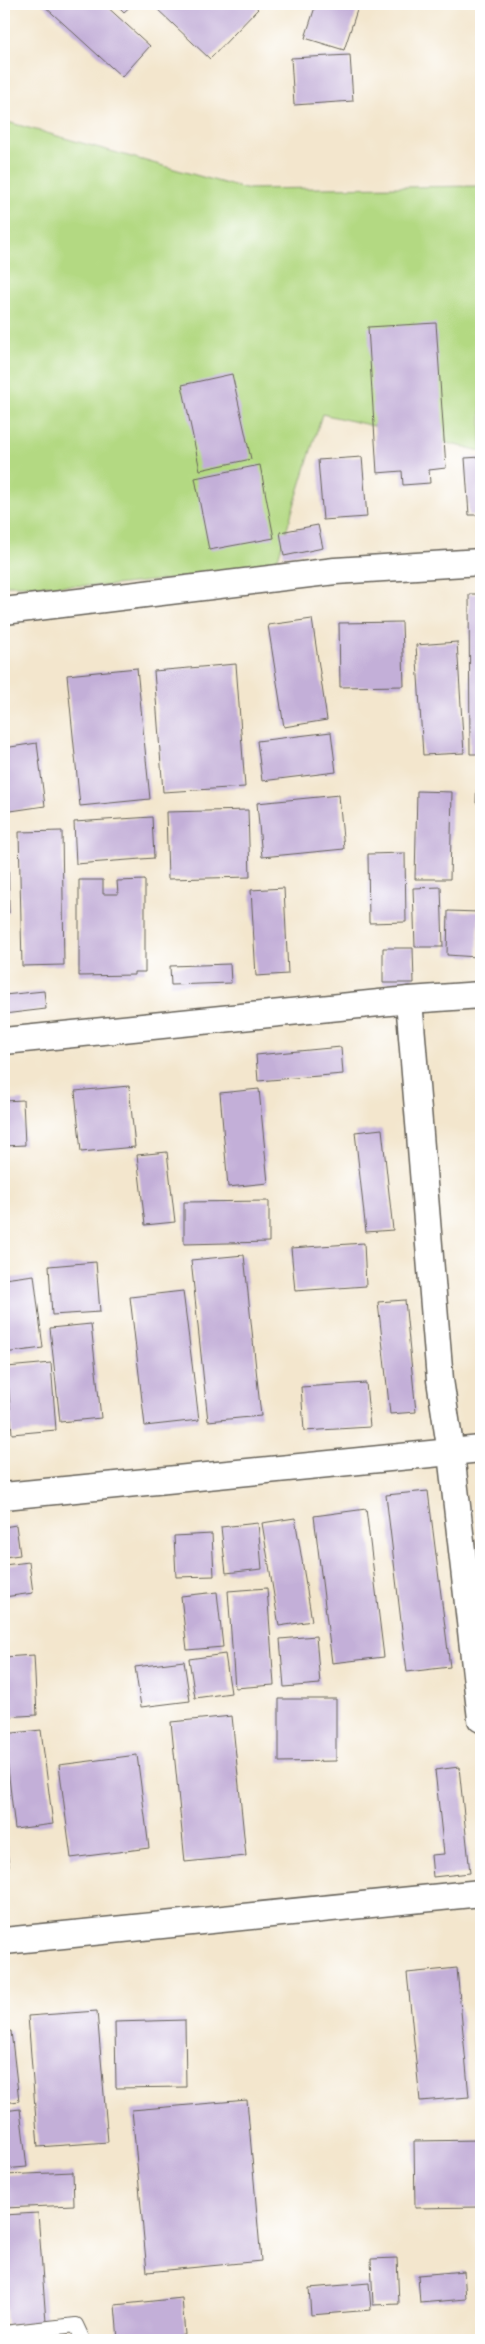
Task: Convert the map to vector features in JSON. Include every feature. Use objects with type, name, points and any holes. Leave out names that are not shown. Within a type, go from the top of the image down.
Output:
[{"type":"street","points":[[4,611],[335,571],[481,562]]},
{"type":"street","points":[[4,1041],[409,1000],[481,995]]},
{"type":"street","points":[[409,1000],[440,1380],[451,1453],[481,1719]]},
{"type":"street","points":[[4,1496],[481,1449]]},
{"type":"street","points":[[4,1941],[481,1893]]},
{"type":"lane","points":[[4,2333],[76,2325],[83,2340]]},
{"type":"green space","points":[[4,121],[245,189],[481,186],[481,451],[322,414],[275,568],[105,586],[4,585]]},
{"type":"building","points":[[42,4],[104,4],[150,46],[122,77]]},
{"type":"building","points":[[116,4],[133,4],[124,12]]},
{"type":"building","points":[[160,4],[253,4],[258,9],[210,59],[156,8]]},
{"type":"building","points":[[316,4],[359,4],[344,50],[305,38]]},
{"type":"building","points":[[350,55],[353,101],[294,105],[291,58]]},
{"type":"building","points":[[436,323],[446,468],[429,470],[430,483],[403,485],[402,471],[377,473],[368,327]]},
{"type":"building","points":[[232,374],[251,459],[200,470],[182,385]]},
{"type":"building","points":[[362,457],[367,517],[323,520],[318,460]]},
{"type":"building","points":[[481,457],[481,515],[469,515],[465,458]]},
{"type":"building","points":[[260,465],[274,538],[209,550],[195,478]]},
{"type":"building","points":[[318,525],[323,548],[284,556],[280,532]]},
{"type":"building","points":[[469,594],[481,594],[481,754],[470,754]]},
{"type":"building","points":[[312,619],[327,720],[284,727],[268,625]]},
{"type":"building","points":[[402,622],[404,686],[340,687],[339,623]]},
{"type":"building","points":[[457,642],[464,753],[423,755],[416,645]]},
{"type":"building","points":[[236,664],[245,787],[163,792],[154,671]]},
{"type":"building","points":[[137,668],[150,799],[80,806],[67,675]]},
{"type":"building","points":[[331,732],[336,772],[262,781],[257,741]]},
{"type":"building","points":[[37,743],[45,806],[4,812],[4,748]]},
{"type":"building","points":[[477,772],[481,772],[481,803],[476,803]]},
{"type":"building","points":[[417,791],[452,792],[450,879],[415,879]]},
{"type":"building","points":[[339,795],[344,849],[262,857],[257,803]]},
{"type":"building","points":[[248,810],[250,877],[168,879],[166,812]]},
{"type":"building","points":[[152,817],[154,858],[76,864],[74,822]]},
{"type":"building","points":[[8,829],[9,913],[4,913],[4,830]]},
{"type":"building","points":[[62,831],[64,965],[22,966],[19,832]]},
{"type":"building","points":[[405,853],[406,922],[369,923],[368,854]]},
{"type":"building","points":[[79,880],[103,880],[103,894],[118,894],[117,881],[145,880],[145,972],[134,972],[134,975],[79,976]]},
{"type":"building","points":[[441,887],[443,947],[415,947],[413,888]]},
{"type":"building","points":[[284,888],[288,974],[256,976],[251,890]]},
{"type":"building","points":[[448,911],[479,912],[477,957],[447,955]]},
{"type":"building","points":[[383,948],[413,948],[414,983],[383,983]]},
{"type":"building","points":[[230,964],[231,983],[171,985],[170,966]]},
{"type":"building","points":[[44,991],[46,1009],[4,1014],[4,995]]},
{"type":"building","points":[[341,1047],[343,1074],[258,1081],[256,1055]]},
{"type":"building","points":[[129,1086],[135,1147],[81,1152],[75,1091]]},
{"type":"building","points":[[259,1089],[268,1183],[228,1187],[220,1093]]},
{"type":"building","points":[[23,1100],[25,1145],[4,1146],[4,1101]]},
{"type":"building","points":[[382,1129],[393,1230],[366,1232],[355,1132]]},
{"type":"building","points":[[167,1152],[175,1222],[145,1225],[137,1155]]},
{"type":"building","points":[[269,1201],[269,1242],[184,1244],[184,1202]]},
{"type":"building","points":[[364,1243],[366,1286],[295,1291],[291,1248]]},
{"type":"building","points":[[244,1255],[261,1416],[208,1421],[191,1260]]},
{"type":"building","points":[[96,1262],[100,1312],[52,1315],[49,1266]]},
{"type":"building","points":[[34,1275],[43,1348],[4,1353],[4,1279]]},
{"type":"building","points":[[183,1291],[199,1420],[145,1426],[130,1297]]},
{"type":"building","points":[[405,1300],[416,1412],[390,1414],[378,1302]]},
{"type":"building","points":[[91,1324],[101,1418],[60,1422],[50,1328]]},
{"type":"building","points":[[51,1363],[56,1430],[12,1434],[7,1367]]},
{"type":"building","points":[[366,1383],[370,1427],[304,1431],[301,1387]]},
{"type":"building","points":[[428,1491],[450,1667],[407,1672],[386,1495]]},
{"type":"building","points":[[366,1509],[384,1657],[332,1663],[314,1516]]},
{"type":"building","points":[[295,1518],[312,1621],[279,1626],[262,1523]]},
{"type":"building","points":[[258,1523],[262,1569],[226,1573],[221,1527]]},
{"type":"building","points":[[16,1525],[20,1555],[4,1557],[4,1527]]},
{"type":"building","points":[[212,1534],[214,1576],[176,1577],[174,1536]]},
{"type":"building","points":[[29,1562],[33,1593],[4,1597],[4,1565]]},
{"type":"building","points":[[267,1588],[274,1685],[235,1688],[228,1591]]},
{"type":"building","points":[[217,1592],[223,1647],[187,1650],[181,1596]]},
{"type":"building","points":[[316,1636],[320,1684],[284,1687],[280,1639]]},
{"type":"building","points":[[225,1654],[231,1693],[195,1698],[189,1659]]},
{"type":"building","points":[[34,1655],[37,1715],[4,1717],[4,1657]]},
{"type":"building","points":[[184,1661],[190,1701],[141,1707],[135,1667]]},
{"type":"building","points":[[279,1699],[336,1699],[336,1761],[279,1762]]},
{"type":"building","points":[[232,1716],[246,1856],[185,1862],[171,1722]]},
{"type":"building","points":[[41,1730],[53,1824],[15,1829],[4,1734]]},
{"type":"building","points":[[137,1755],[149,1848],[71,1858],[59,1765]]},
{"type":"building","points":[[459,1767],[470,1873],[433,1877],[431,1855],[444,1854],[435,1770]]},
{"type":"building","points":[[4,1830],[9,1866],[4,1866]]},
{"type":"building","points":[[457,1968],[469,2097],[420,2101],[407,1973]]},
{"type":"building","points":[[97,2011],[108,2142],[38,2147],[28,2016]]},
{"type":"building","points":[[185,2020],[186,2087],[116,2088],[115,2022]]},
{"type":"building","points":[[11,2031],[19,2101],[4,2103],[4,2032]]},
{"type":"building","points":[[247,2100],[261,2261],[147,2272],[132,2110]]},
{"type":"building","points":[[20,2109],[27,2167],[4,2169],[4,2111]]},
{"type":"building","points":[[481,2140],[481,2207],[415,2208],[414,2141]]},
{"type":"building","points":[[73,2172],[74,2205],[4,2208],[4,2175]]},
{"type":"building","points":[[38,2213],[46,2322],[7,2325],[4,2279],[4,2215]]},
{"type":"building","points":[[397,2258],[399,2304],[373,2305],[371,2259]]},
{"type":"building","points":[[464,2271],[466,2299],[420,2303],[418,2275]]},
{"type":"building","points":[[369,2283],[371,2310],[311,2315],[309,2288]]},
{"type":"building","points":[[182,2298],[185,2335],[118,2340],[115,2305]]}]
